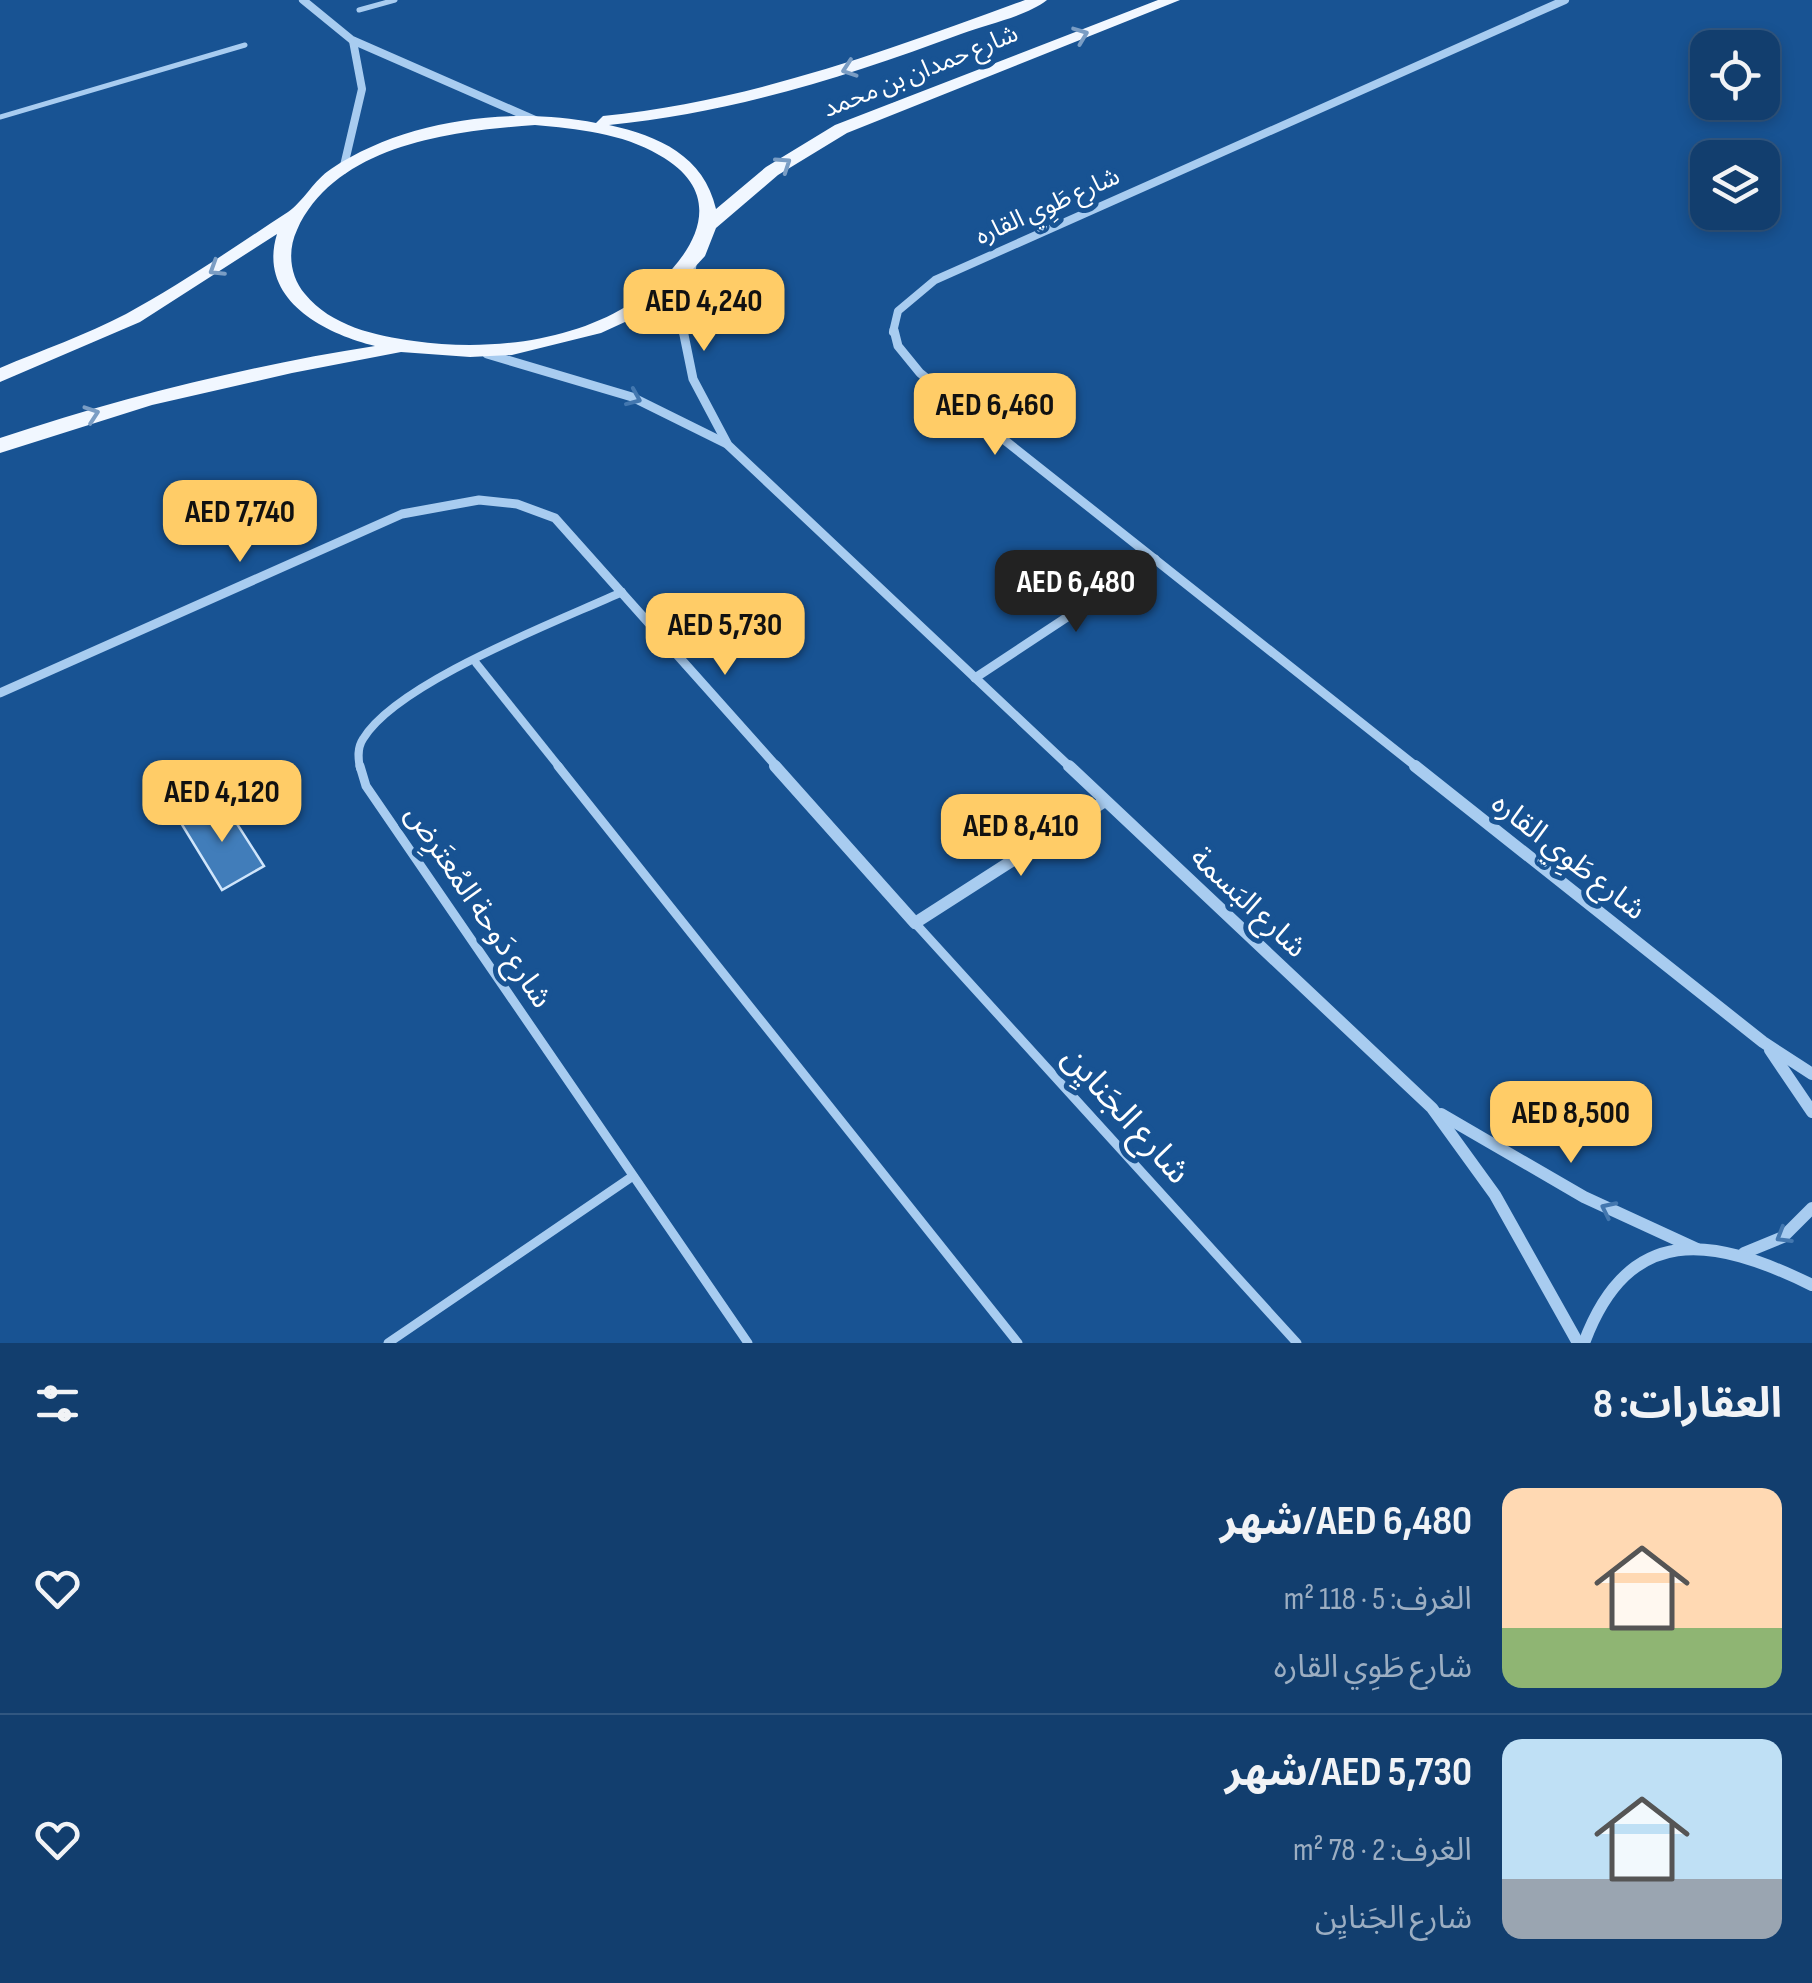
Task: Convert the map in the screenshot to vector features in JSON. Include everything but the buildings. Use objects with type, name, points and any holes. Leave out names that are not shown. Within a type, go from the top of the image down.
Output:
[{"type":"main road","name":"شارع حمدان بن محمد","points":[[575,123],[684,113],[769,95],[1039,0]]},
{"type":"main road","name":"شارع حمدان بن محمد","points":[[708,225],[772,171],[841,129],[1172,0]]},
{"type":"main road","points":[[0,376],[133,318],[296,214],[343,170],[376,152],[453,128],[535,120],[575,123],[638,138],[685,166],[708,204],[708,225],[694,260],[643,303],[607,322],[566,336],[474,351],[410,348],[368,339],[333,325],[306,307],[289,285],[282,262],[284,237],[296,214]]},
{"type":"main road","points":[[0,446],[188,386],[301,363],[410,348]]},
{"type":"street","points":[[304,0],[352,40],[535,120]]},
{"type":"street","name":"شارع طَوِي القاره","points":[[1565,0],[934,280],[899,306],[892,322],[893,340],[902,357],[1155,560],[1763,1042],[1812,1074]]},
{"type":"street","points":[[343,170],[363,88],[362,61],[352,40]]},
{"type":"street","name":"شارع البَسمة","points":[[694,260],[680,318],[683,349],[692,380],[728,444]]},
{"type":"street","name":"شارع البَسمة","points":[[474,351],[546,368],[632,397],[728,444],[1432,1108],[1496,1195],[1581,1343]]},
{"type":"street","name":"شارع الجَنايِن","points":[[0,693],[433,504],[495,500],[536,509],[554,518],[622,592],[915,923]]},
{"type":"street","points":[[976,678],[1155,560]]},
{"type":"street","points":[[915,923],[1105,801]]},
{"type":"street","name":"شارع طَوِي القاره","points":[[1763,1042],[1787,1070],[1812,1112]]},
{"type":"street","name":"شارع البَسمة","points":[[1432,1108],[1566,1188],[1698,1248]]},
{"type":"street","points":[[1744,1252],[1777,1242],[1802,1224],[1812,1208]]},
{"type":"street","points":[[1581,1343],[1590,1315],[1608,1287],[1632,1266],[1663,1253],[1698,1248],[1744,1252],[1812,1284]]},
{"type":"lane","points":[[359,10],[395,0]]},
{"type":"lane","points":[[0,117],[245,45]]},
{"type":"lane","name":"شارع دَوحة المُعتَرِض","points":[[622,592],[390,708],[361,741],[357,762],[366,786],[748,1343]]},
{"type":"lane","points":[[476,663],[1018,1343]]},
{"type":"lane","name":"شارع الجَنايِن","points":[[915,923],[1297,1343]]},
{"type":"lane","points":[[388,1343],[634,1176]]}]
